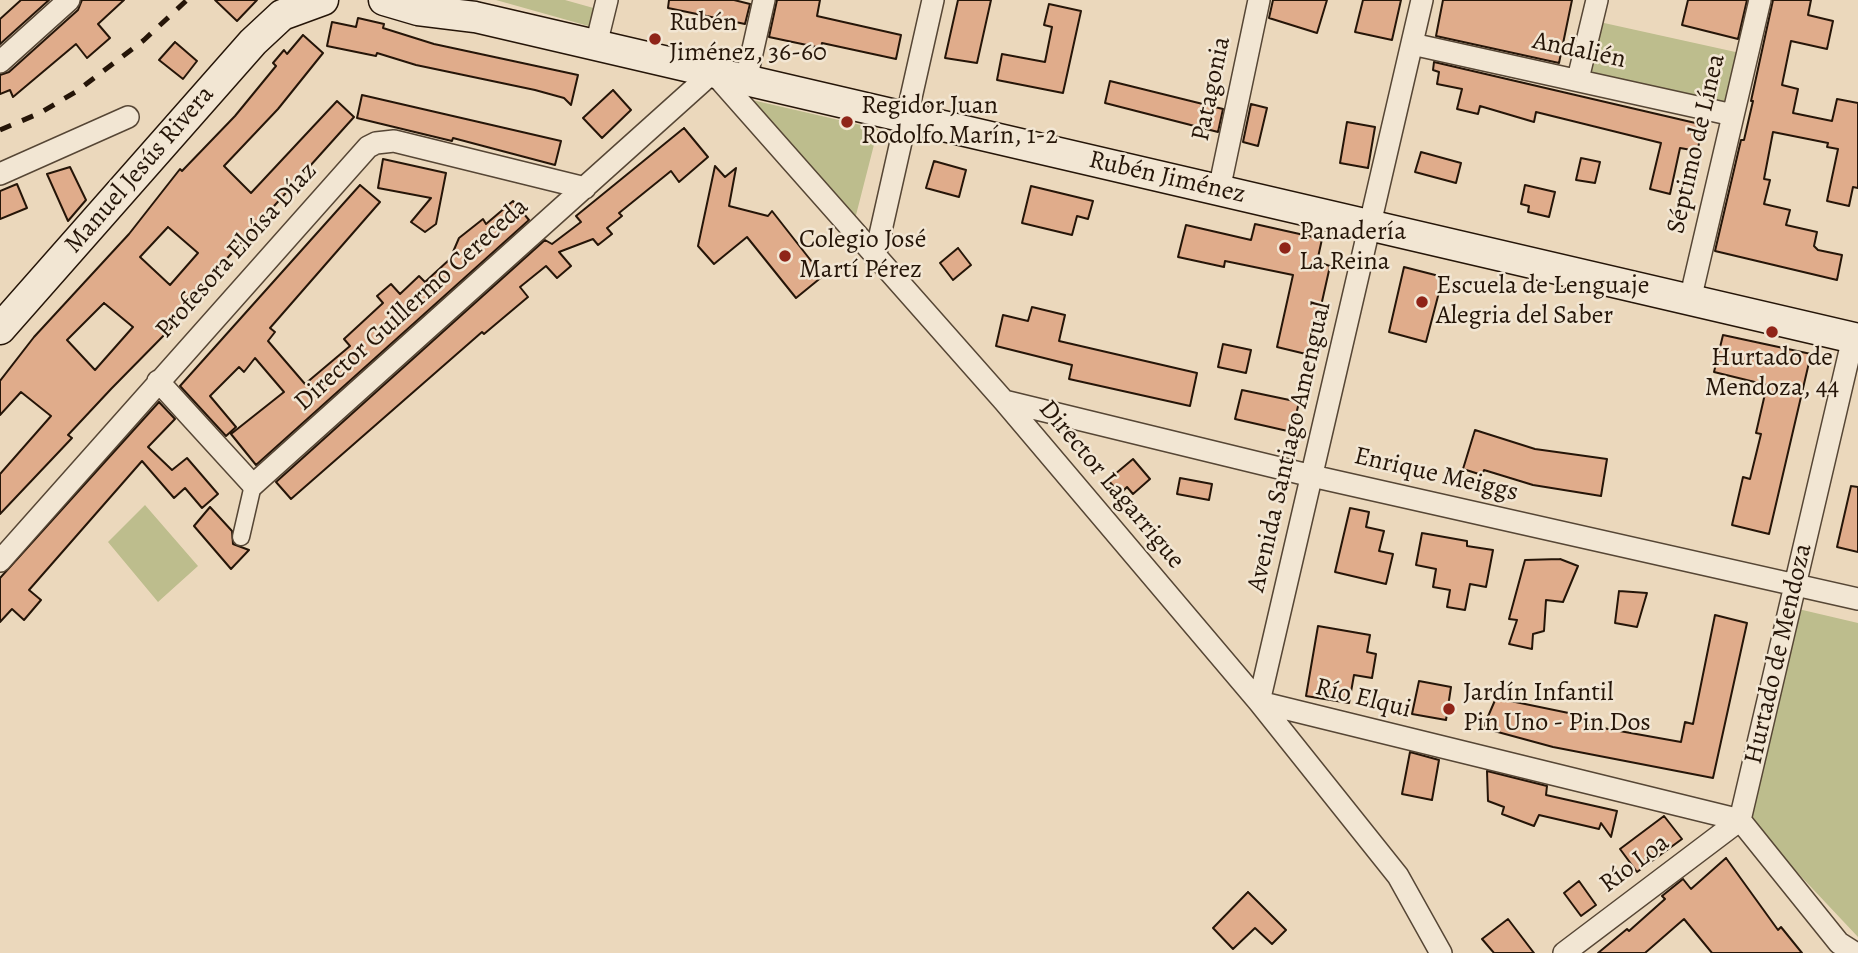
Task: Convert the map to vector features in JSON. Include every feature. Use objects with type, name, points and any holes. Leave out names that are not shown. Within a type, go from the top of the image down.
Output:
[{"type":"main road","name":"Manuel Jesús Rivera","points":[[0,328],[245,51],[282,15],[323,0]]},
{"type":"main road","name":"Rubén Jiménez","points":[[384,0],[418,10],[475,17],[1690,300],[1856,331]]},
{"type":"main road","name":"Rubén Jiménez","points":[[444,0],[475,17]]},
{"type":"street","points":[[0,62],[69,0]]},
{"type":"street","points":[[596,45],[607,0]]},
{"type":"street","points":[[746,80],[764,0]]},
{"type":"street","points":[[875,257],[933,0]]},
{"type":"street","name":"Patagonia","points":[[1219,190],[1259,0]]},
{"type":"street","name":"Avenida Santiago Amengual","points":[[1259,702],[1422,0]]},
{"type":"street","points":[[1578,79],[1597,0]]},
{"type":"street","name":"Séptimo de Línea","points":[[1690,300],[1760,0]]},
{"type":"street","name":"Andalién","points":[[1412,44],[1733,115]]},
{"type":"street","name":"Director Guillermo Cereceda","points":[[253,485],[713,72]]},
{"type":"street","name":"Director Lagarrigue","points":[[713,72],[1003,401],[1259,702],[1398,876],[1441,953]]},
{"type":"street","points":[[0,174],[128,117]]},
{"type":"street","name":"Profesora Eloísa Díaz","points":[[0,561],[361,154],[376,143],[394,141],[585,188]]},
{"type":"street","name":"Hurtado de Mendoza","points":[[1740,820],[1856,331]]},
{"type":"street","points":[[158,381],[253,485],[241,537]]},
{"type":"street","name":"Enrique Meiggs","points":[[1003,401],[1312,476],[1858,599]]},
{"type":"street","name":"Río Elqui","points":[[1259,702],[1740,820]]},
{"type":"street","points":[[1740,820],[1839,943],[1855,953]]},
{"type":"street","name":"Río Loa","points":[[1563,953],[1740,820]]},
{"type":"green space","points":[[496,0],[565,0],[597,9],[592,27]]},
{"type":"green space","points":[[1595,21],[1740,53],[1727,117],[1581,81]]},
{"type":"green space","points":[[752,100],[878,129],[855,219]]},
{"type":"green space","points":[[145,505],[198,566],[158,602],[108,542]]},
{"type":"green space","points":[[1794,608],[1858,623],[1858,937],[1746,818]]},
{"type":"building","points":[[21,0],[49,0],[0,44],[0,19]]},
{"type":"building","points":[[82,0],[124,0],[98,24],[110,38],[87,58],[76,44],[13,97],[10,90],[0,94],[0,75],[9,72],[78,10]]},
{"type":"building","points":[[215,0],[257,0],[237,21]]},
{"type":"building","points":[[669,0],[734,0],[750,4],[745,24],[668,8]]},
{"type":"building","points":[[777,0],[820,0],[817,16],[901,35],[896,59],[822,43],[821,48],[769,37]]},
{"type":"building","points":[[958,0],[991,0],[977,63],[945,58]]},
{"type":"building","points":[[1273,0],[1327,0],[1317,33],[1269,18]]},
{"type":"building","points":[[1363,0],[1401,0],[1392,40],[1355,32]]},
{"type":"building","points":[[1443,0],[1572,0],[1559,63],[1436,36]]},
{"type":"building","points":[[1688,0],[1747,0],[1738,39],[1682,25]]},
{"type":"building","points":[[1773,0],[1811,0],[1808,15],[1833,21],[1827,49],[1791,41],[1782,85],[1798,89],[1793,113],[1832,121],[1837,99],[1858,103],[1858,188],[1853,187],[1849,206],[1827,201],[1838,149],[1827,147],[1828,143],[1773,132],[1764,179],[1770,180],[1764,204],[1790,210],[1786,225],[1817,232],[1814,246],[1818,250],[1842,255],[1837,280],[1715,251],[1741,140],[1744,140]]},
{"type":"building","points":[[1049,4],[1081,11],[1063,93],[997,80],[1002,54],[1045,62],[1052,27],[1044,25]]},
{"type":"building","points":[[358,18],[384,24],[383,28],[434,44],[578,75],[571,105],[564,98],[535,90],[416,65],[377,53],[376,56],[327,46],[332,22],[356,27]]},
{"type":"building","points":[[303,35],[323,53],[278,109],[224,166],[251,193],[337,101],[354,117],[169,323],[173,326],[68,435],[72,438],[0,514],[0,474],[51,416],[21,392],[0,415],[0,381],[34,337],[129,234],[180,169],[182,171],[235,116],[276,66],[273,63],[284,50],[287,54]],"holes":[[[168,227],[198,253],[170,285],[140,257]],[[104,303],[133,327],[95,370],[67,340]]]},
{"type":"building","points":[[175,42],[197,61],[183,79],[159,60]]},
{"type":"building","points":[[1434,62],[1704,125],[1697,151],[1680,148],[1670,194],[1650,189],[1661,143],[1536,112],[1534,122],[1480,106],[1478,114],[1457,109],[1462,89],[1437,84],[1439,72],[1433,70]]},
{"type":"building","points":[[1110,81],[1223,109],[1218,132],[1105,103]]},
{"type":"building","points":[[613,90],[631,110],[602,138],[583,118]]},
{"type":"building","points":[[362,95],[561,141],[555,165],[453,138],[452,141],[357,118]]},
{"type":"building","points":[[1251,104],[1267,108],[1258,146],[1243,142]]},
{"type":"building","points":[[1347,122],[1375,127],[1368,168],[1340,163]]},
{"type":"building","points":[[684,128],[708,157],[679,182],[671,171],[619,213],[622,216],[607,228],[612,234],[598,245],[593,239],[559,252],[571,266],[557,278],[546,266],[520,287],[528,297],[484,334],[482,332],[291,499],[276,482],[545,240],[552,244],[581,222],[576,216]]},
{"type":"building","points":[[1421,152],[1461,163],[1456,183],[1415,172]]},
{"type":"building","points":[[1581,158],[1600,162],[1595,183],[1576,180]]},
{"type":"building","points":[[383,159],[446,173],[436,224],[425,232],[411,222],[431,198],[378,188]]},
{"type":"building","points":[[934,161],[966,170],[959,197],[926,188]]},
{"type":"building","points":[[715,166],[725,177],[736,168],[729,206],[768,216],[772,211],[823,276],[796,298],[747,237],[714,264],[698,246]]},
{"type":"building","points":[[70,167],[86,200],[68,221],[47,174]]},
{"type":"building","points":[[17,184],[27,208],[0,219],[0,191]]},
{"type":"building","points":[[360,185],[380,202],[270,328],[275,332],[268,341],[305,384],[350,346],[344,339],[383,303],[377,296],[391,284],[400,294],[419,276],[425,282],[450,259],[459,238],[483,219],[486,224],[513,201],[529,220],[256,465],[231,434],[284,392],[255,358],[244,372],[239,367],[210,396],[236,427],[226,436],[180,386]]},
{"type":"building","points":[[1525,185],[1555,192],[1549,217],[1528,212],[1529,206],[1521,204]]},
{"type":"building","points":[[1031,186],[1093,201],[1088,219],[1077,216],[1072,235],[1022,223]]},
{"type":"building","points":[[1255,224],[1322,239],[1317,262],[1330,266],[1310,355],[1277,347],[1293,275],[1225,261],[1224,267],[1178,257],[1186,225],[1251,240]]},
{"type":"building","points":[[958,248],[971,265],[953,280],[940,263]]},
{"type":"building","name":"Escuela de Lenguaje Alegria del Saber","points":[[1404,267],[1443,277],[1426,342],[1389,332]]},
{"type":"building","points":[[1032,307],[1065,315],[1059,341],[1197,373],[1190,406],[1069,379],[1072,365],[996,346],[1003,315],[1028,321]]},
{"type":"building","points":[[1723,335],[1811,354],[1769,534],[1732,525],[1743,477],[1750,479],[1761,434],[1756,433],[1767,385],[1714,372]]},
{"type":"building","points":[[1223,344],[1251,350],[1246,373],[1218,367]]},
{"type":"building","points":[[1242,390],[1299,402],[1292,432],[1235,419]]},
{"type":"building","points":[[159,402],[175,419],[148,447],[172,470],[187,458],[218,494],[202,508],[185,488],[174,498],[142,461],[29,590],[41,600],[24,620],[12,609],[0,622],[0,578]]},
{"type":"building","points":[[1475,430],[1535,449],[1607,459],[1601,496],[1533,485],[1484,470],[1482,475],[1463,469]]},
{"type":"building","points":[[1133,459],[1150,479],[1133,494],[1127,487],[1120,494],[1108,480]]},
{"type":"building","points":[[1180,478],[1212,484],[1209,500],[1177,494]]},
{"type":"building","points":[[1851,486],[1858,487],[1858,552],[1837,547]]},
{"type":"building","points":[[210,507],[232,531],[233,544],[249,550],[231,569],[194,526]]},
{"type":"building","points":[[1350,508],[1369,512],[1366,527],[1384,531],[1379,551],[1393,554],[1386,584],[1335,572]]},
{"type":"building","points":[[1422,533],[1467,541],[1467,546],[1493,550],[1486,587],[1470,584],[1465,610],[1447,607],[1450,590],[1433,587],[1436,569],[1416,565]]},
{"type":"building","points":[[1560,559],[1578,566],[1563,602],[1546,600],[1544,631],[1533,634],[1532,649],[1509,644],[1517,620],[1509,619],[1525,560]]},
{"type":"building","points":[[1619,591],[1647,593],[1637,627],[1615,623]]},
{"type":"building","points":[[1715,615],[1747,623],[1713,778],[1553,747],[1483,728],[1496,698],[1588,717],[1586,725],[1681,742],[1685,722],[1693,724]]},
{"type":"building","points":[[1318,626],[1370,635],[1367,652],[1376,654],[1372,678],[1354,675],[1349,703],[1306,696]]},
{"type":"building","points":[[1419,681],[1451,687],[1446,720],[1412,714]]},
{"type":"building","points":[[1410,752],[1439,760],[1432,800],[1402,794]]},
{"type":"building","points":[[1487,771],[1547,786],[1546,795],[1617,811],[1611,837],[1601,823],[1599,829],[1539,815],[1534,826],[1502,814],[1504,807],[1488,801]]},
{"type":"building","points":[[1664,816],[1682,839],[1637,872],[1620,849]]},
{"type":"building","points":[[1726,858],[1778,930],[1781,927],[1802,953],[1712,953],[1684,919],[1645,953],[1598,953],[1627,929],[1629,931],[1665,899],[1662,896],[1683,879],[1691,889]]},
{"type":"building","points":[[1579,881],[1596,905],[1581,916],[1564,893]]},
{"type":"building","points":[[1248,892],[1286,930],[1272,944],[1255,928],[1233,949],[1213,928]]},
{"type":"building","points":[[1508,919],[1534,953],[1494,953],[1482,939]]},
{"type":"railway","points":[[0,130],[40,113],[77,91],[144,40],[187,0]]},
{"type":"place","name":"Rubén Jiménez, 36-60","points":[[655,39]]},
{"type":"place","name":"Regidor Juan Rodolfo Marín, 1-2","points":[[847,122]]},
{"type":"place","name":"Panadería La Reina","points":[[1285,248]]},
{"type":"place","name":"Colegio José Martí Pérez","points":[[785,256]]},
{"type":"place","name":"Escuela de Lenguaje Alegria del Saber","points":[[1422,302]]},
{"type":"place","name":"Hurtado de Mendoza, 44","points":[[1772,332]]},
{"type":"place","name":"Jardín Infantil Pin Uno - Pin Dos","points":[[1449,709]]}]
